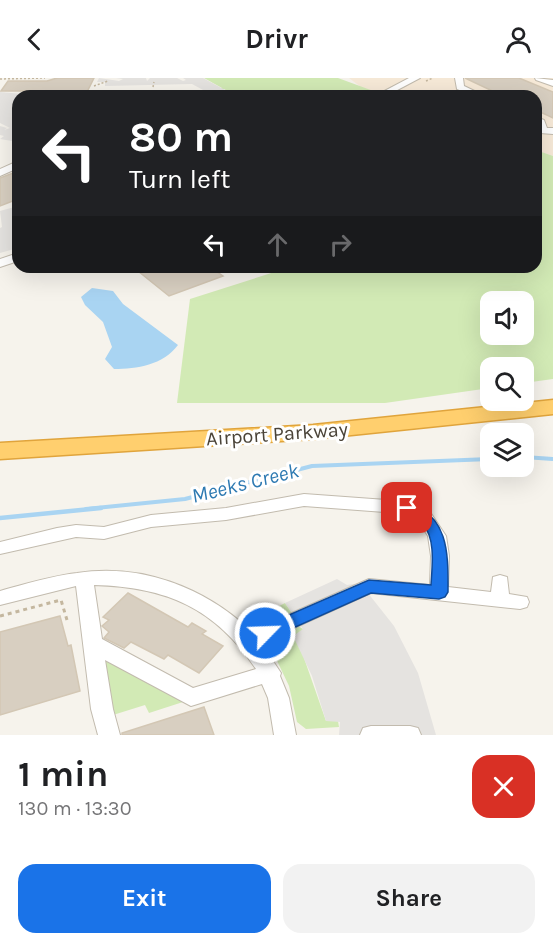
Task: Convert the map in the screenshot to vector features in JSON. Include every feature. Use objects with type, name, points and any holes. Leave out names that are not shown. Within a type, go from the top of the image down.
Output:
[{"type":"highway","points":[[534,398],[553,395]]},
{"type":"highway","name":"Airport Parkway","points":[[0,440],[338,418],[480,403]]},
{"type":"highway","name":"Airport Parkway","points":[[0,451],[313,432],[553,407]]},
{"type":"street","points":[[391,90],[416,78]]},
{"type":"street","points":[[459,78],[460,87],[467,90]]},
{"type":"street","points":[[539,78],[553,83]]},
{"type":"street","points":[[548,131],[553,139]]},
{"type":"street","points":[[0,173],[12,163]]},
{"type":"street","points":[[0,548],[76,531],[104,533],[151,521],[231,513],[304,500],[400,507],[424,516],[437,536],[440,556],[439,592]]},
{"type":"street","points":[[0,598],[84,579],[136,580],[170,589],[218,612],[249,640],[271,673],[281,702],[285,735]]},
{"type":"street","points":[[84,579],[102,709],[109,735]]},
{"type":"street","points":[[249,640],[369,586],[439,592],[500,591],[520,602]]},
{"type":"street","points":[[92,643],[191,697],[271,673]]},
{"type":"street","points":[[371,735],[409,734]]},
{"type":"path","points":[[0,79],[45,78]]},
{"type":"path","points":[[94,86],[108,81]]},
{"type":"path","points":[[153,87],[154,82]]},
{"type":"path","points":[[0,616],[61,600],[67,620]]},
{"type":"shaded area","points":[[99,78],[119,81],[123,79],[116,78],[146,78],[147,81],[150,78],[177,78],[183,81],[186,80],[183,78],[203,78],[225,90],[203,90],[192,84],[105,86],[105,82],[97,82]]},
{"type":"shaded area","points":[[349,78],[553,78],[553,156],[542,152],[542,90],[370,90]]},
{"type":"shaded area","points":[[0,92],[12,93],[12,141],[0,139],[4,136],[0,135],[0,126],[7,128],[4,130],[10,128],[0,123]]},
{"type":"shaded area","points":[[12,208],[12,250],[0,253],[0,228],[2,227],[0,211]]},
{"type":"shaded area","points":[[337,579],[347,585],[360,583],[394,626],[418,673],[436,735],[339,735],[340,722],[326,721],[312,676],[293,636],[303,629],[285,603]]},
{"type":"green space","points":[[204,78],[338,78],[371,90],[217,90],[222,88]]},
{"type":"green space","points":[[542,152],[553,156],[553,379],[534,382],[534,357],[480,357],[480,389],[385,403],[177,403],[190,299],[271,273],[542,273]]},
{"type":"green space","points":[[285,603],[292,613],[265,625],[250,621]]},
{"type":"green space","points":[[298,626],[303,629],[304,658],[326,721],[338,721],[339,727],[306,729],[297,722],[289,686],[270,646],[275,637]]},
{"type":"green space","points":[[103,656],[183,702],[149,713],[145,705],[113,715]]},
{"type":"water","points":[[92,288],[113,291],[123,304],[178,345],[165,357],[149,364],[114,369],[105,359],[112,347],[103,322],[85,305],[81,297]]},
{"type":"building","points":[[57,78],[94,78],[88,90],[1,91],[8,81],[47,81]]},
{"type":"building","points":[[465,78],[519,78],[553,92],[553,118],[542,113],[542,90],[490,90]]},
{"type":"building","points":[[12,173],[12,201],[0,206],[0,178]]},
{"type":"building","points":[[140,273],[219,273],[223,276],[169,296]]},
{"type":"building","points":[[128,593],[188,627],[192,623],[206,631],[202,634],[223,646],[199,673],[168,655],[164,659],[131,642],[124,648],[104,638],[109,632],[102,626],[109,620],[103,617]]},
{"type":"building","points":[[60,616],[68,646],[71,645],[80,691],[0,715],[0,632]]},
{"type":"building","points":[[204,707],[214,735],[122,735],[122,733]]},
{"type":"waterway","name":"Meeks Creek","points":[[534,458],[553,459]]},
{"type":"waterway","name":"Meeks Creek","points":[[86,509],[185,499],[312,466],[480,459]]},
{"type":"waterway","name":"Meeks Creek","points":[[0,518],[101,508]]},
{"type":"route","points":[[265,633],[369,586],[439,592],[440,548],[437,536],[428,520],[407,508]]}]
